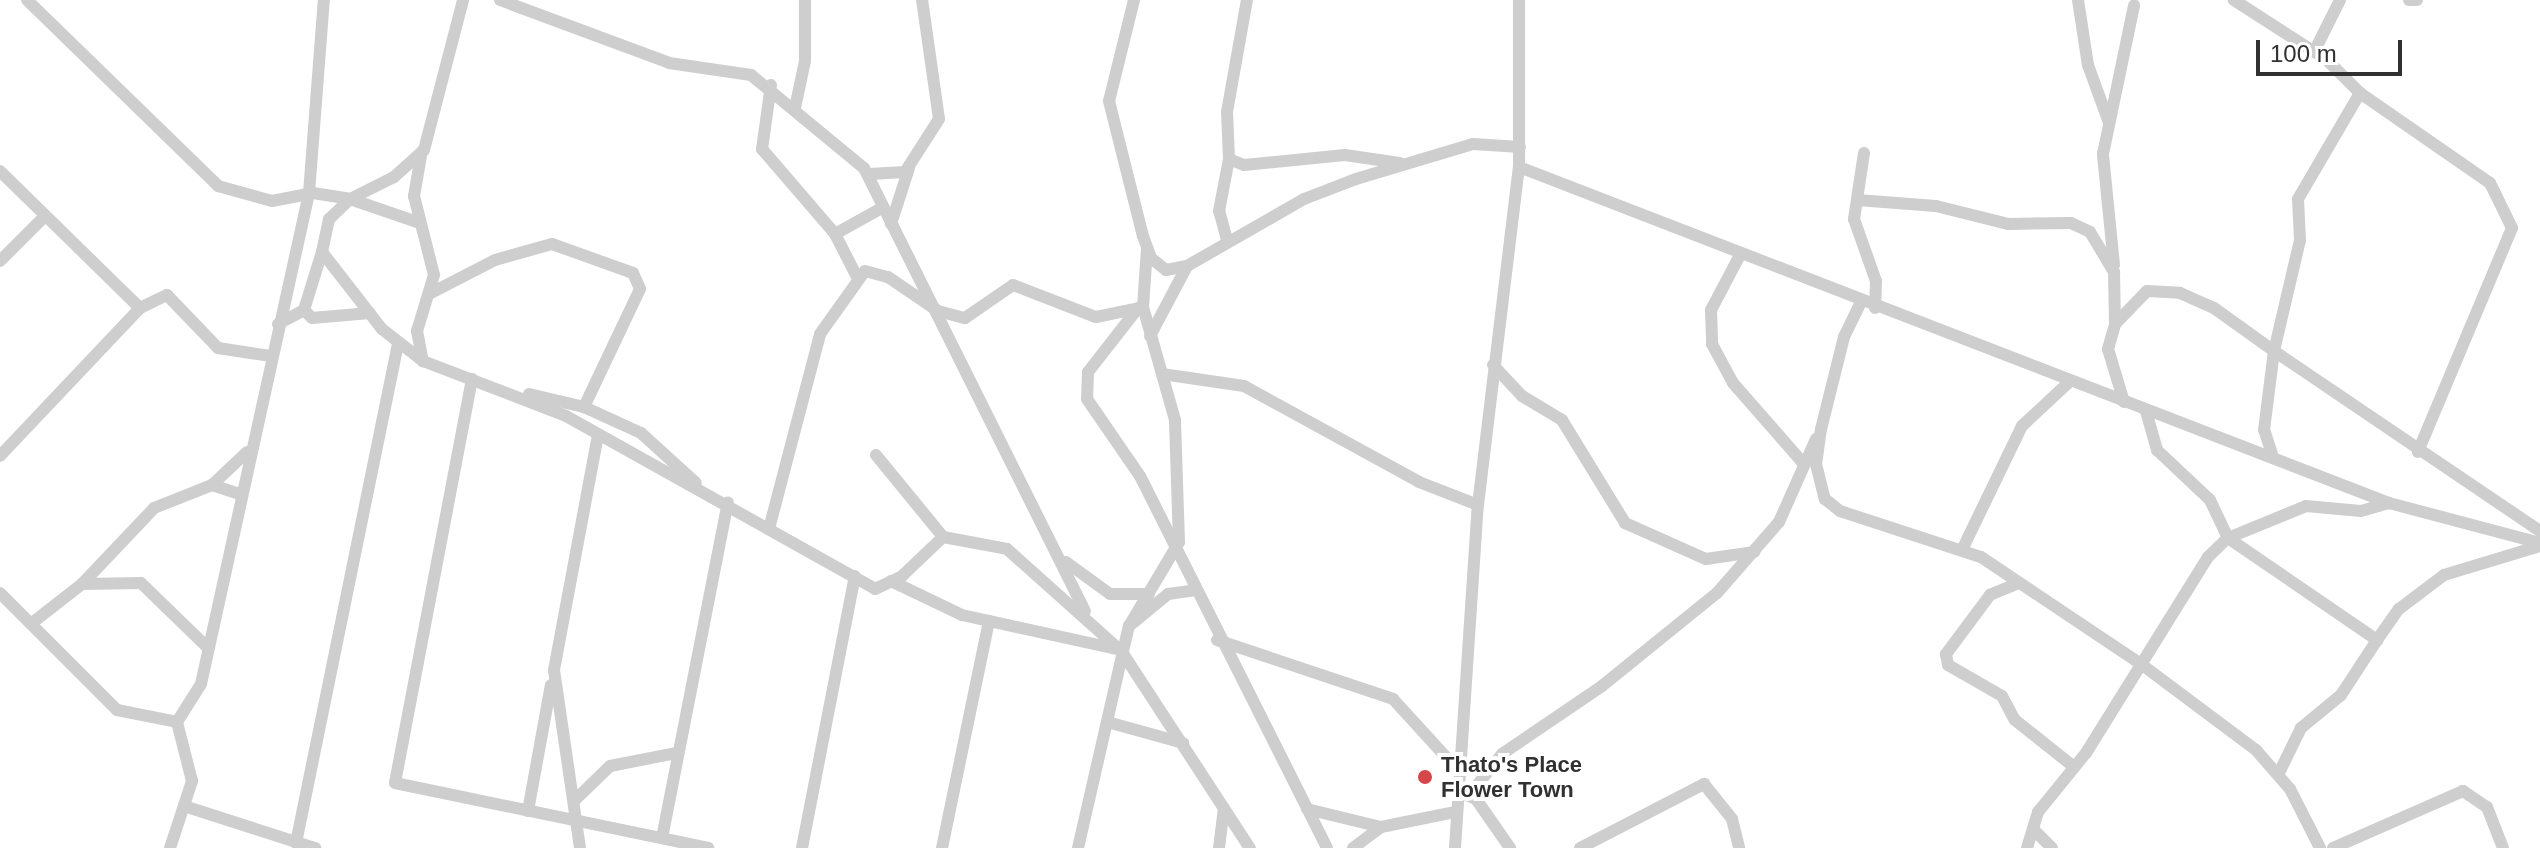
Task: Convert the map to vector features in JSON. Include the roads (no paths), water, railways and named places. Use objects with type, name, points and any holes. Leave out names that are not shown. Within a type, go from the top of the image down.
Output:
[{"type":"street","points":[[27,0],[218,186],[272,201],[309,193],[350,199],[420,223]]},
{"type":"street","points":[[177,722],[198,694],[270,356],[309,193],[324,0]]},
{"type":"street","points":[[423,361],[417,331],[434,275],[420,223],[414,177],[424,150],[463,0]]},
{"type":"street","points":[[500,0],[610,45],[771,85],[869,174],[882,208],[938,311],[1087,614]]},
{"type":"street","points":[[795,108],[806,49],[805,0]]},
{"type":"street","points":[[891,224],[909,168],[941,112],[922,0]]},
{"type":"street","points":[[1078,848],[1111,723],[1129,626],[1144,594],[1176,556],[1175,420],[1141,308],[1147,248],[1109,101],[1134,0]]},
{"type":"street","points":[[1227,240],[1219,211],[1229,159],[1227,112],[1247,0]]},
{"type":"street","points":[[1510,848],[1463,794],[1457,769],[1478,505],[1519,167],[1519,0]]},
{"type":"street","points":[[2078,0],[2088,65],[2108,120]]},
{"type":"street","points":[[2234,0],[2314,52],[2360,93],[2490,183],[2512,228],[2418,452]]},
{"type":"street","points":[[2314,52],[2340,0]]},
{"type":"street","points":[[2409,0],[2417,0]]},
{"type":"street","points":[[2124,402],[2110,364],[2115,324],[2114,272],[2103,154],[2134,5]]},
{"type":"street","points":[[771,85],[762,149],[835,234],[857,277]]},
{"type":"street","points":[[2273,457],[2264,430],[2274,351],[2299,249],[2298,199],[2360,93]]},
{"type":"street","points":[[1147,248],[1166,270],[1187,266],[1227,240],[1304,199],[1403,163],[1473,144],[1520,147]]},
{"type":"street","points":[[278,324],[304,310],[329,219],[350,199],[394,177],[424,150]]},
{"type":"street","points":[[1864,153],[1854,219],[1876,281],[1875,308]]},
{"type":"street","points":[[1229,159],[1285,164],[1345,155],[1403,163]]},
{"type":"street","points":[[1519,167],[1875,308],[2389,503],[2540,544]]},
{"type":"street","points":[[869,174],[894,176],[909,168]]},
{"type":"street","points":[[0,171],[140,308]]},
{"type":"street","points":[[1857,200],[1936,206],[2008,224],[2071,223],[2104,248],[2114,272]]},
{"type":"street","points":[[835,234],[882,208]]},
{"type":"street","points":[[0,261],[45,216]]},
{"type":"street","points":[[431,293],[495,260],[552,244],[633,273],[640,289],[584,407]]},
{"type":"street","points":[[322,252],[398,344],[423,361],[503,389],[584,407],[641,433],[701,488]]},
{"type":"street","points":[[1740,255],[1711,310],[1712,344],[1733,383],[1804,464]]},
{"type":"street","points":[[1150,336],[1187,266]]},
{"type":"street","points":[[770,525],[820,334],[857,277],[874,271],[938,311],[972,316],[1013,285],[1096,317],[1141,308]]},
{"type":"street","points":[[2115,324],[2147,291],[2180,293],[2274,351],[2418,452],[2503,499],[2540,531]]},
{"type":"street","points":[[1,452],[140,308],[167,295],[218,348],[270,356]]},
{"type":"street","points":[[1861,302],[1844,337],[1821,429],[1816,464],[1832,507],[1962,550],[2019,583],[2141,664],[2279,773],[2320,848]]},
{"type":"street","points":[[1141,308],[1088,372],[1087,399],[1140,476],[1217,640],[1327,848]]},
{"type":"street","points":[[304,310],[312,318],[370,313]]},
{"type":"street","points":[[296,843],[398,344]]},
{"type":"street","points":[[1493,365],[1522,396],[1562,420],[1625,523],[1706,559],[1754,552]]},
{"type":"street","points":[[1162,374],[1244,386],[1419,482],[1478,505]]},
{"type":"street","points":[[472,379],[394,780],[708,848]]},
{"type":"street","points":[[1962,550],[2022,426],[2069,382]]},
{"type":"street","points":[[503,389],[728,502],[875,589],[891,581],[943,537]]},
{"type":"street","points":[[2146,411],[2157,450],[2210,500],[2228,538],[2377,640]]},
{"type":"street","points":[[1455,848],[1455,812],[1463,794],[1502,754],[1612,678],[1717,593],[1754,552],[1779,522],[1821,429]]},
{"type":"street","points":[[528,811],[598,435]]},
{"type":"street","points":[[32,623],[82,584],[154,508],[212,485],[250,447]]},
{"type":"street","points":[[876,455],[943,537],[1007,549],[1087,614],[1122,651],[1250,848]]},
{"type":"street","points":[[212,485],[240,494]]},
{"type":"street","points":[[662,838],[676,753],[728,502]]},
{"type":"street","points":[[2027,848],[2033,829],[2141,664],[2179,612],[2194,572],[2228,538],[2306,506],[2361,511],[2389,503]]},
{"type":"street","points":[[2279,773],[2301,728],[2341,695],[2399,609],[2444,575],[2540,544]]},
{"type":"street","points":[[1057,553],[1095,588],[1144,594],[1196,590]]},
{"type":"street","points":[[802,848],[855,576]]},
{"type":"street","points":[[891,581],[989,621],[1122,651]]},
{"type":"street","points":[[82,584],[141,583],[208,648]]},
{"type":"street","points":[[2019,583],[1990,595],[1946,654],[1948,665],[2002,696],[2015,720],[2074,767]]},
{"type":"street","points":[[0,593],[117,710],[177,722]]},
{"type":"street","points":[[1129,626],[1168,594]]},
{"type":"street","points":[[942,848],[989,621]]},
{"type":"street","points":[[1217,640],[1393,699],[1457,769]]},
{"type":"street","points":[[554,670],[580,848]]},
{"type":"street","points":[[170,848],[192,772],[177,722]]},
{"type":"street","points":[[1111,723],[1183,743]]},
{"type":"street","points":[[574,801],[610,766],[676,753]]},
{"type":"street","points":[[1580,848],[1704,784],[1732,819],[1739,848]]},
{"type":"street","points":[[2333,848],[2463,791],[2487,807],[2503,848]]},
{"type":"street","points":[[184,806],[315,848]]},
{"type":"street","points":[[1219,848],[1224,808]]},
{"type":"street","points":[[1307,809],[1381,827],[1455,812]]},
{"type":"street","points":[[1353,848],[1381,827]]},
{"type":"street","points":[[1317,829],[1319,848]]},
{"type":"street","points":[[2033,829],[2052,848]]},
{"type":"place","name":"Thato's Place Flower Town","points":[[1425,777]]}]
